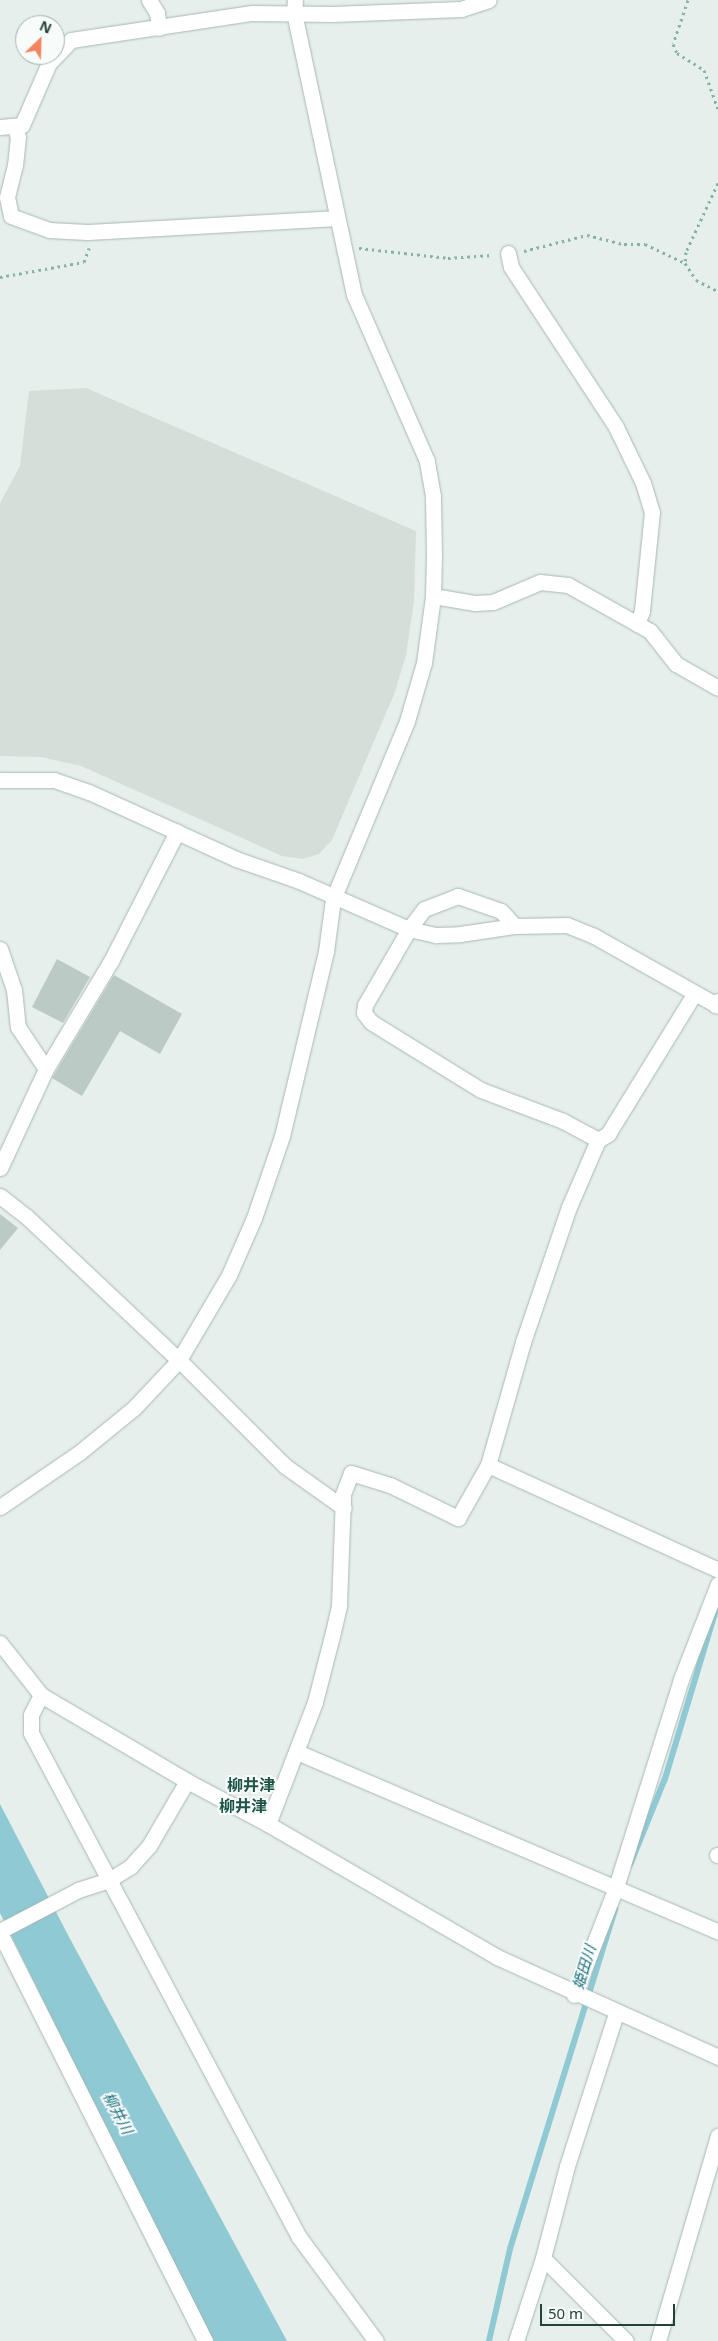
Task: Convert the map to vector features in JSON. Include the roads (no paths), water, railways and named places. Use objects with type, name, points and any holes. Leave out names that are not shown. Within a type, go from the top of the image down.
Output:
[{"type":"street","points":[[149,0],[157,13],[159,28]]},
{"type":"street","points":[[7,128],[22,125],[49,63],[71,40],[295,6],[461,9],[489,0]]},
{"type":"street","points":[[0,1507],[80,1452],[134,1408],[179,1360],[229,1274],[254,1218],[282,1136],[326,951],[333,899],[407,721],[424,663],[433,596],[432,496],[428,461],[410,417],[363,322],[335,218],[295,6]]},
{"type":"street","points":[[7,128],[18,137],[16,165],[7,197],[10,216],[49,230],[87,232],[335,218]]},
{"type":"street","points":[[508,253],[511,267],[616,427],[643,483],[652,512],[642,611],[637,624]]},
{"type":"street","points":[[433,596],[475,603],[493,602],[540,582],[557,582],[650,631],[676,664],[717,684]]},
{"type":"street","points":[[0,780],[54,780],[89,792],[261,870],[299,881],[333,899],[409,929],[436,935],[460,934],[515,926],[567,925],[594,936],[694,994],[717,1004]]},
{"type":"street","points":[[0,1168],[46,1070],[112,960],[177,832]]},
{"type":"street","points":[[515,926],[500,911],[458,896],[424,909],[409,929],[365,1006],[364,1013],[371,1022],[481,1090],[555,1117],[598,1140]]},
{"type":"street","points":[[0,950],[14,990],[18,1027],[46,1070]]},
{"type":"street","points":[[268,1824],[298,1752],[315,1702],[339,1605],[344,1508],[343,1494],[351,1473],[390,1485],[458,1518],[488,1465],[523,1342],[566,1216],[598,1140],[608,1134],[694,994]]},
{"type":"street","points":[[0,1196],[27,1217],[179,1360],[285,1466],[344,1508]]},
{"type":"street","points":[[488,1465],[718,1570]]},
{"type":"street","points":[[583,1999],[681,1679],[718,1584]]},
{"type":"street","points":[[0,1642],[41,1695],[187,1781],[268,1824],[496,1957],[583,1999],[718,2057]]},
{"type":"street","points":[[41,1695],[29,1723],[31,1733],[299,2237],[376,2341]]},
{"type":"street","points":[[298,1752],[615,1890],[718,1932]]},
{"type":"street","points":[[187,1781],[148,1846],[130,1867],[108,1880],[78,1890],[4,1930],[205,2341]]},
{"type":"street","points":[[516,2341],[543,2258],[567,2166],[616,2013]]},
{"type":"street","points":[[658,2341],[718,2136]]},
{"type":"street","points":[[543,2258],[626,2341]]},
{"type":"water","name":"柳井川","points":[[0,1804],[69,1937],[287,2341],[211,2341],[0,1913]]},
{"type":"waterway","name":"姫田川","points":[[630,1865],[665,1779],[718,1604]]},
{"type":"waterway","name":"姫田川","points":[[489,2341],[510,2249],[615,1909]]},
{"type":"district","name":"柳井津","points":[[251,1785]]},
{"type":"district","name":"柳井津","points":[[243,1806]]}]
